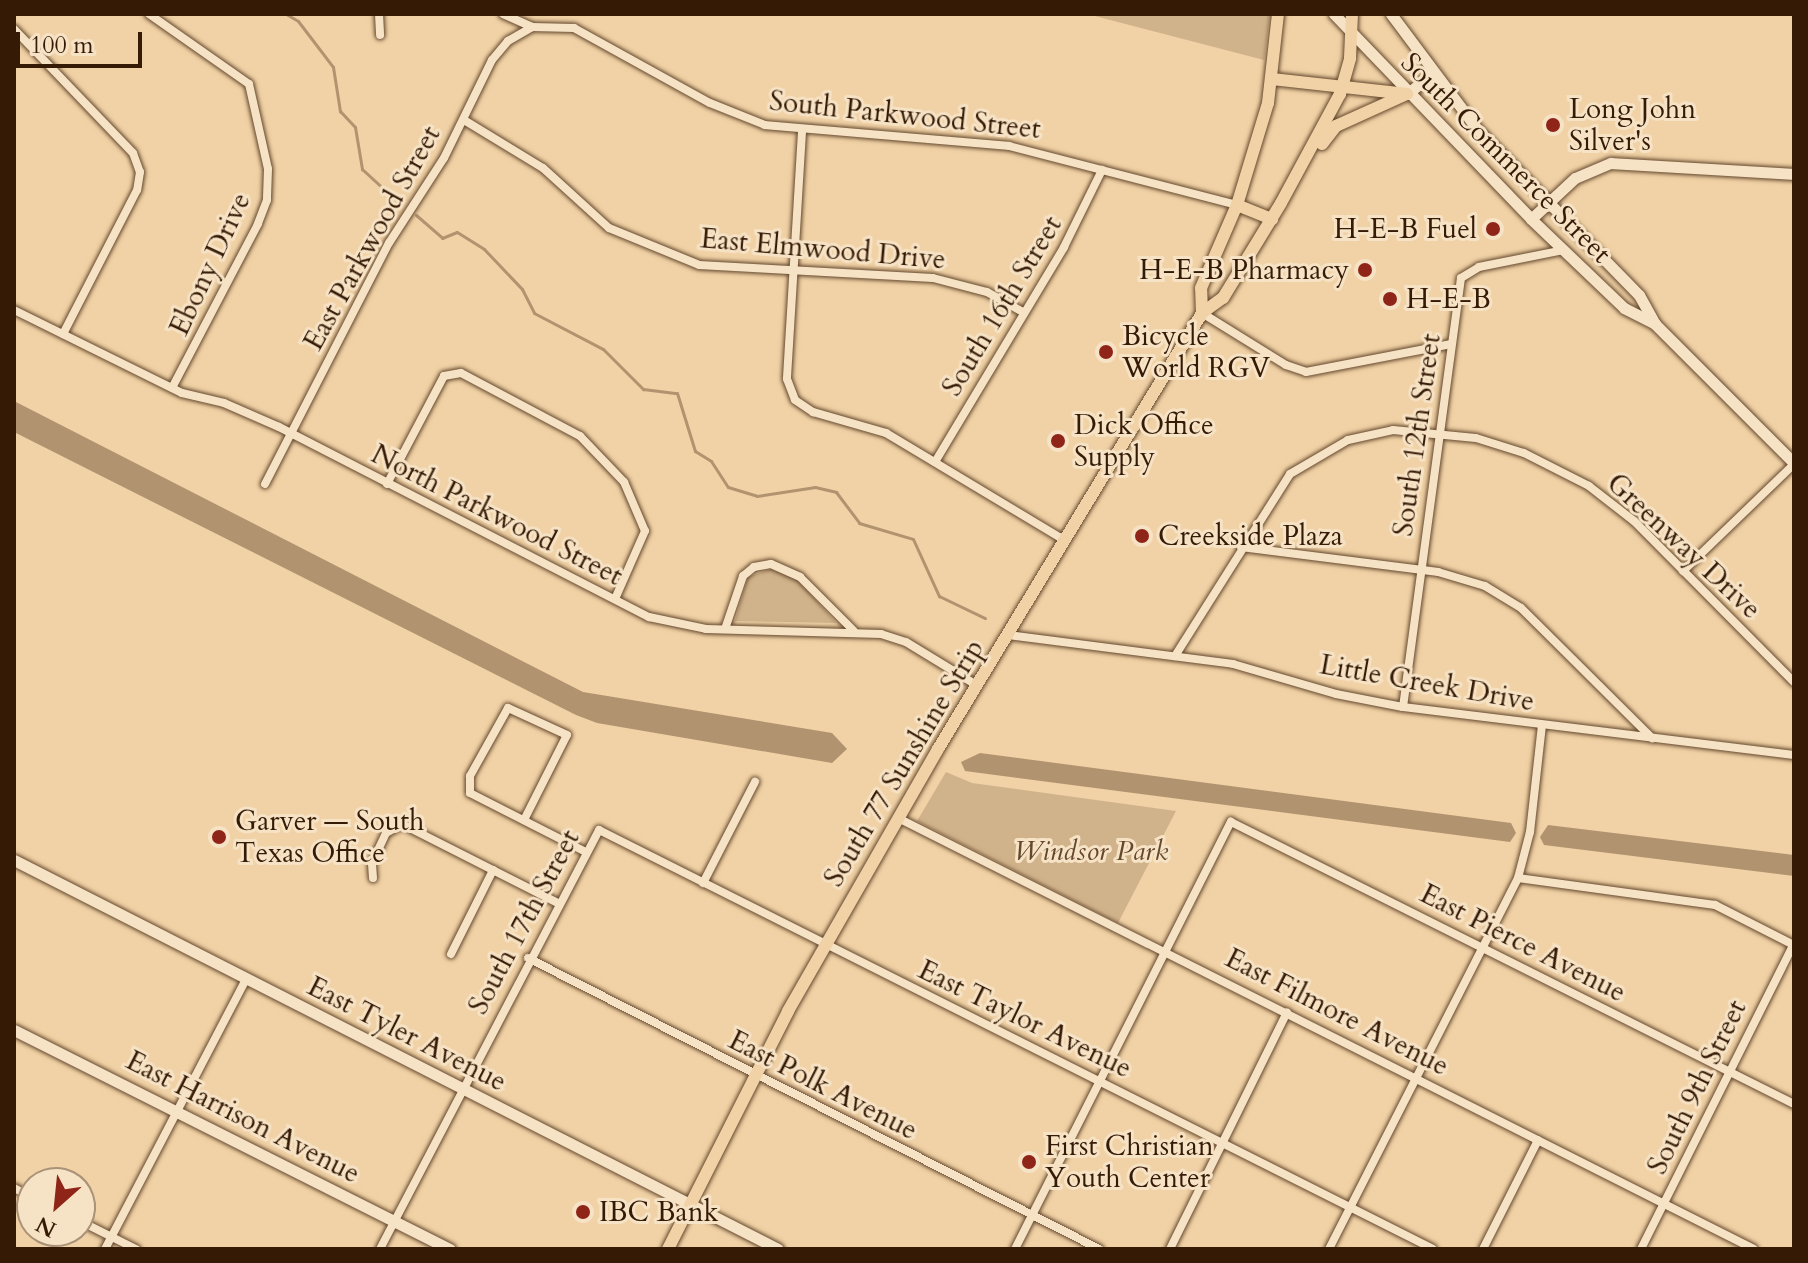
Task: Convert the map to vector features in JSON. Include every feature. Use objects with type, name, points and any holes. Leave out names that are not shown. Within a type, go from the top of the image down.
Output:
[{"type":"main road","points":[[1202,313],[1201,288],[1237,205],[1268,103],[1278,14]]},
{"type":"main road","name":"South Commerce Street","points":[[1334,14],[1352,38],[1531,219],[1624,308],[1655,324]]},
{"type":"main road","points":[[1202,313],[1223,298],[1272,219],[1330,113],[1343,87],[1352,38],[1352,14]]},
{"type":"main road","name":"South Commerce Street","points":[[1391,14],[1432,74],[1547,203],[1639,295],[1655,324],[1794,464]]},
{"type":"main road","points":[[1281,203],[1330,131],[1407,94],[1432,74]]},
{"type":"main road","points":[[1272,79],[1407,94]]},
{"type":"main road","points":[[1268,103],[1280,90],[1299,83]]},
{"type":"main road","points":[[1318,84],[1330,113]]},
{"type":"main road","points":[[1531,219],[1575,178],[1619,162],[1794,174]]},
{"type":"main road","name":"South Parkwood Street","points":[[1237,205],[1272,219]]},
{"type":"main road","name":"South 77 Sunshine Strip","points":[[668,1249],[824,946],[1202,313]]},
{"type":"main road","name":"East Tyler Avenue","points":[[14,860],[778,1249]]},
{"type":"main road","name":"East Harrison Avenue","points":[[14,1030],[450,1249]]},
{"type":"street","name":"Ebony Drive","points":[[149,14],[249,84],[268,169],[267,200],[258,224],[172,388]]},
{"type":"street","points":[[379,14],[380,35]]},
{"type":"street","name":"South Parkwood Street","points":[[503,14],[532,27],[574,28],[737,117],[802,132],[1009,146],[1237,205]]},
{"type":"street","name":"East Parkwood Street","points":[[265,484],[389,243],[464,120],[492,60],[508,41],[532,27]]},
{"type":"street","points":[[14,29],[133,153],[140,172],[137,190],[63,334]]},
{"type":"street","name":"East Elmwood Drive","points":[[464,120],[543,168],[609,228],[653,249],[699,265],[944,280],[987,292],[1023,312]]},
{"type":"street","points":[[802,132],[787,379],[795,400],[813,412],[886,433],[1066,542]]},
{"type":"street","name":"South 16th Street","points":[[935,462],[1079,219],[1102,170]]},
{"type":"street","name":"South 12th Street","points":[[1403,707],[1459,285],[1465,273],[1564,250]]},
{"type":"street","name":"North Parkwood Street","points":[[14,310],[172,388],[224,403],[290,434],[615,599],[677,624],[725,629],[854,631],[906,642],[978,686]]},
{"type":"street","points":[[1202,313],[1286,365],[1306,372],[1451,344]]},
{"type":"street","points":[[387,484],[444,376],[461,373],[580,436],[624,482],[645,531],[615,599]]},
{"type":"street","name":"Greenway Drive","points":[[1175,656],[1241,547],[1290,474],[1323,450],[1375,432],[1440,432],[1524,453],[1563,471],[1612,503],[1794,682]]},
{"type":"street","points":[[1683,571],[1794,464]]},
{"type":"street","points":[[1241,547],[1421,570],[1473,581],[1509,599],[1653,738]]},
{"type":"street","points":[[725,629],[743,576],[754,567],[771,564],[800,577],[854,631]]},
{"type":"street","name":"Little Creek Drive","points":[[1008,635],[1233,664],[1336,694],[1403,707],[1794,755]]},
{"type":"street","points":[[524,820],[567,735],[508,708],[466,786],[470,793],[586,852]]},
{"type":"street","points":[[1329,1249],[1518,878],[1530,832],[1542,725]]},
{"type":"street","points":[[703,883],[755,782]]},
{"type":"street","name":"East Filmore Avenue","points":[[898,818],[1167,950],[1754,1249]]},
{"type":"street","name":"East Pierce Avenue","points":[[1167,950],[1231,822],[1794,1104]]},
{"type":"street","points":[[373,878],[372,863],[386,833],[402,824],[558,903]]},
{"type":"street","name":"East Taylor Avenue","points":[[599,830],[824,946],[1100,1080],[1433,1249]]},
{"type":"street","name":"South 17th Street","points":[[380,1249],[528,958],[599,830]]},
{"type":"street","points":[[451,954],[493,870]]},
{"type":"street","points":[[1518,878],[1715,905],[1794,945]]},
{"type":"street","name":"South 9th Street","points":[[1641,1249],[1794,945]]},
{"type":"street","points":[[1015,1249],[1167,950]]},
{"type":"street","name":"East Polk Avenue","points":[[528,958],[1099,1249]]},
{"type":"street","points":[[105,1249],[246,979]]},
{"type":"street","points":[[1170,1249],[1287,1012]]},
{"type":"street","points":[[1483,1249],[1538,1140]]},
{"type":"street","points":[[96,1229],[136,1249]]},
{"type":"green space","points":[[1087,14],[1270,14],[1264,60]]},
{"type":"green space","points":[[771,569],[797,579],[836,623],[735,621],[748,577]]},
{"type":"green space","name":"Windsor Park","points":[[946,772],[972,783],[1176,811],[1118,923],[917,821]]},
{"type":"shaded area","points":[[14,401],[583,692],[832,733],[847,749],[832,763],[597,723],[576,715],[14,432]]},
{"type":"shaded area","points":[[980,753],[1511,823],[1516,833],[1510,842],[965,771],[961,762]]},
{"type":"shaded area","points":[[1548,825],[1794,855],[1794,876],[1544,845],[1540,837]]},
{"type":"waterway","points":[[286,14],[298,21],[333,67],[340,111],[355,127],[362,169],[401,205]]},
{"type":"waterway","points":[[416,215],[442,238],[457,232],[484,249],[522,289],[534,313],[603,349],[643,389],[677,393],[695,451],[711,461],[728,487],[757,496],[815,487],[836,492],[859,523],[913,539],[939,596],[985,618]]},
{"type":"place","name":"Long John Silver's","points":[[1553,125]]},
{"type":"place","name":"H-E-B Fuel","points":[[1493,229]]},
{"type":"place","name":"H-E-B Pharmacy","points":[[1365,270]]},
{"type":"place","name":"H-E-B","points":[[1390,299]]},
{"type":"place","name":"Bicycle World RGV","points":[[1106,352]]},
{"type":"place","name":"Dick Office Supply","points":[[1058,441]]},
{"type":"place","name":"Creekside Plaza","points":[[1142,536]]},
{"type":"place","name":"Garver — South Texas Office","points":[[219,837]]},
{"type":"place","name":"First Christian Youth Center","points":[[1029,1162]]},
{"type":"place","name":"IBC Bank","points":[[583,1212]]}]
